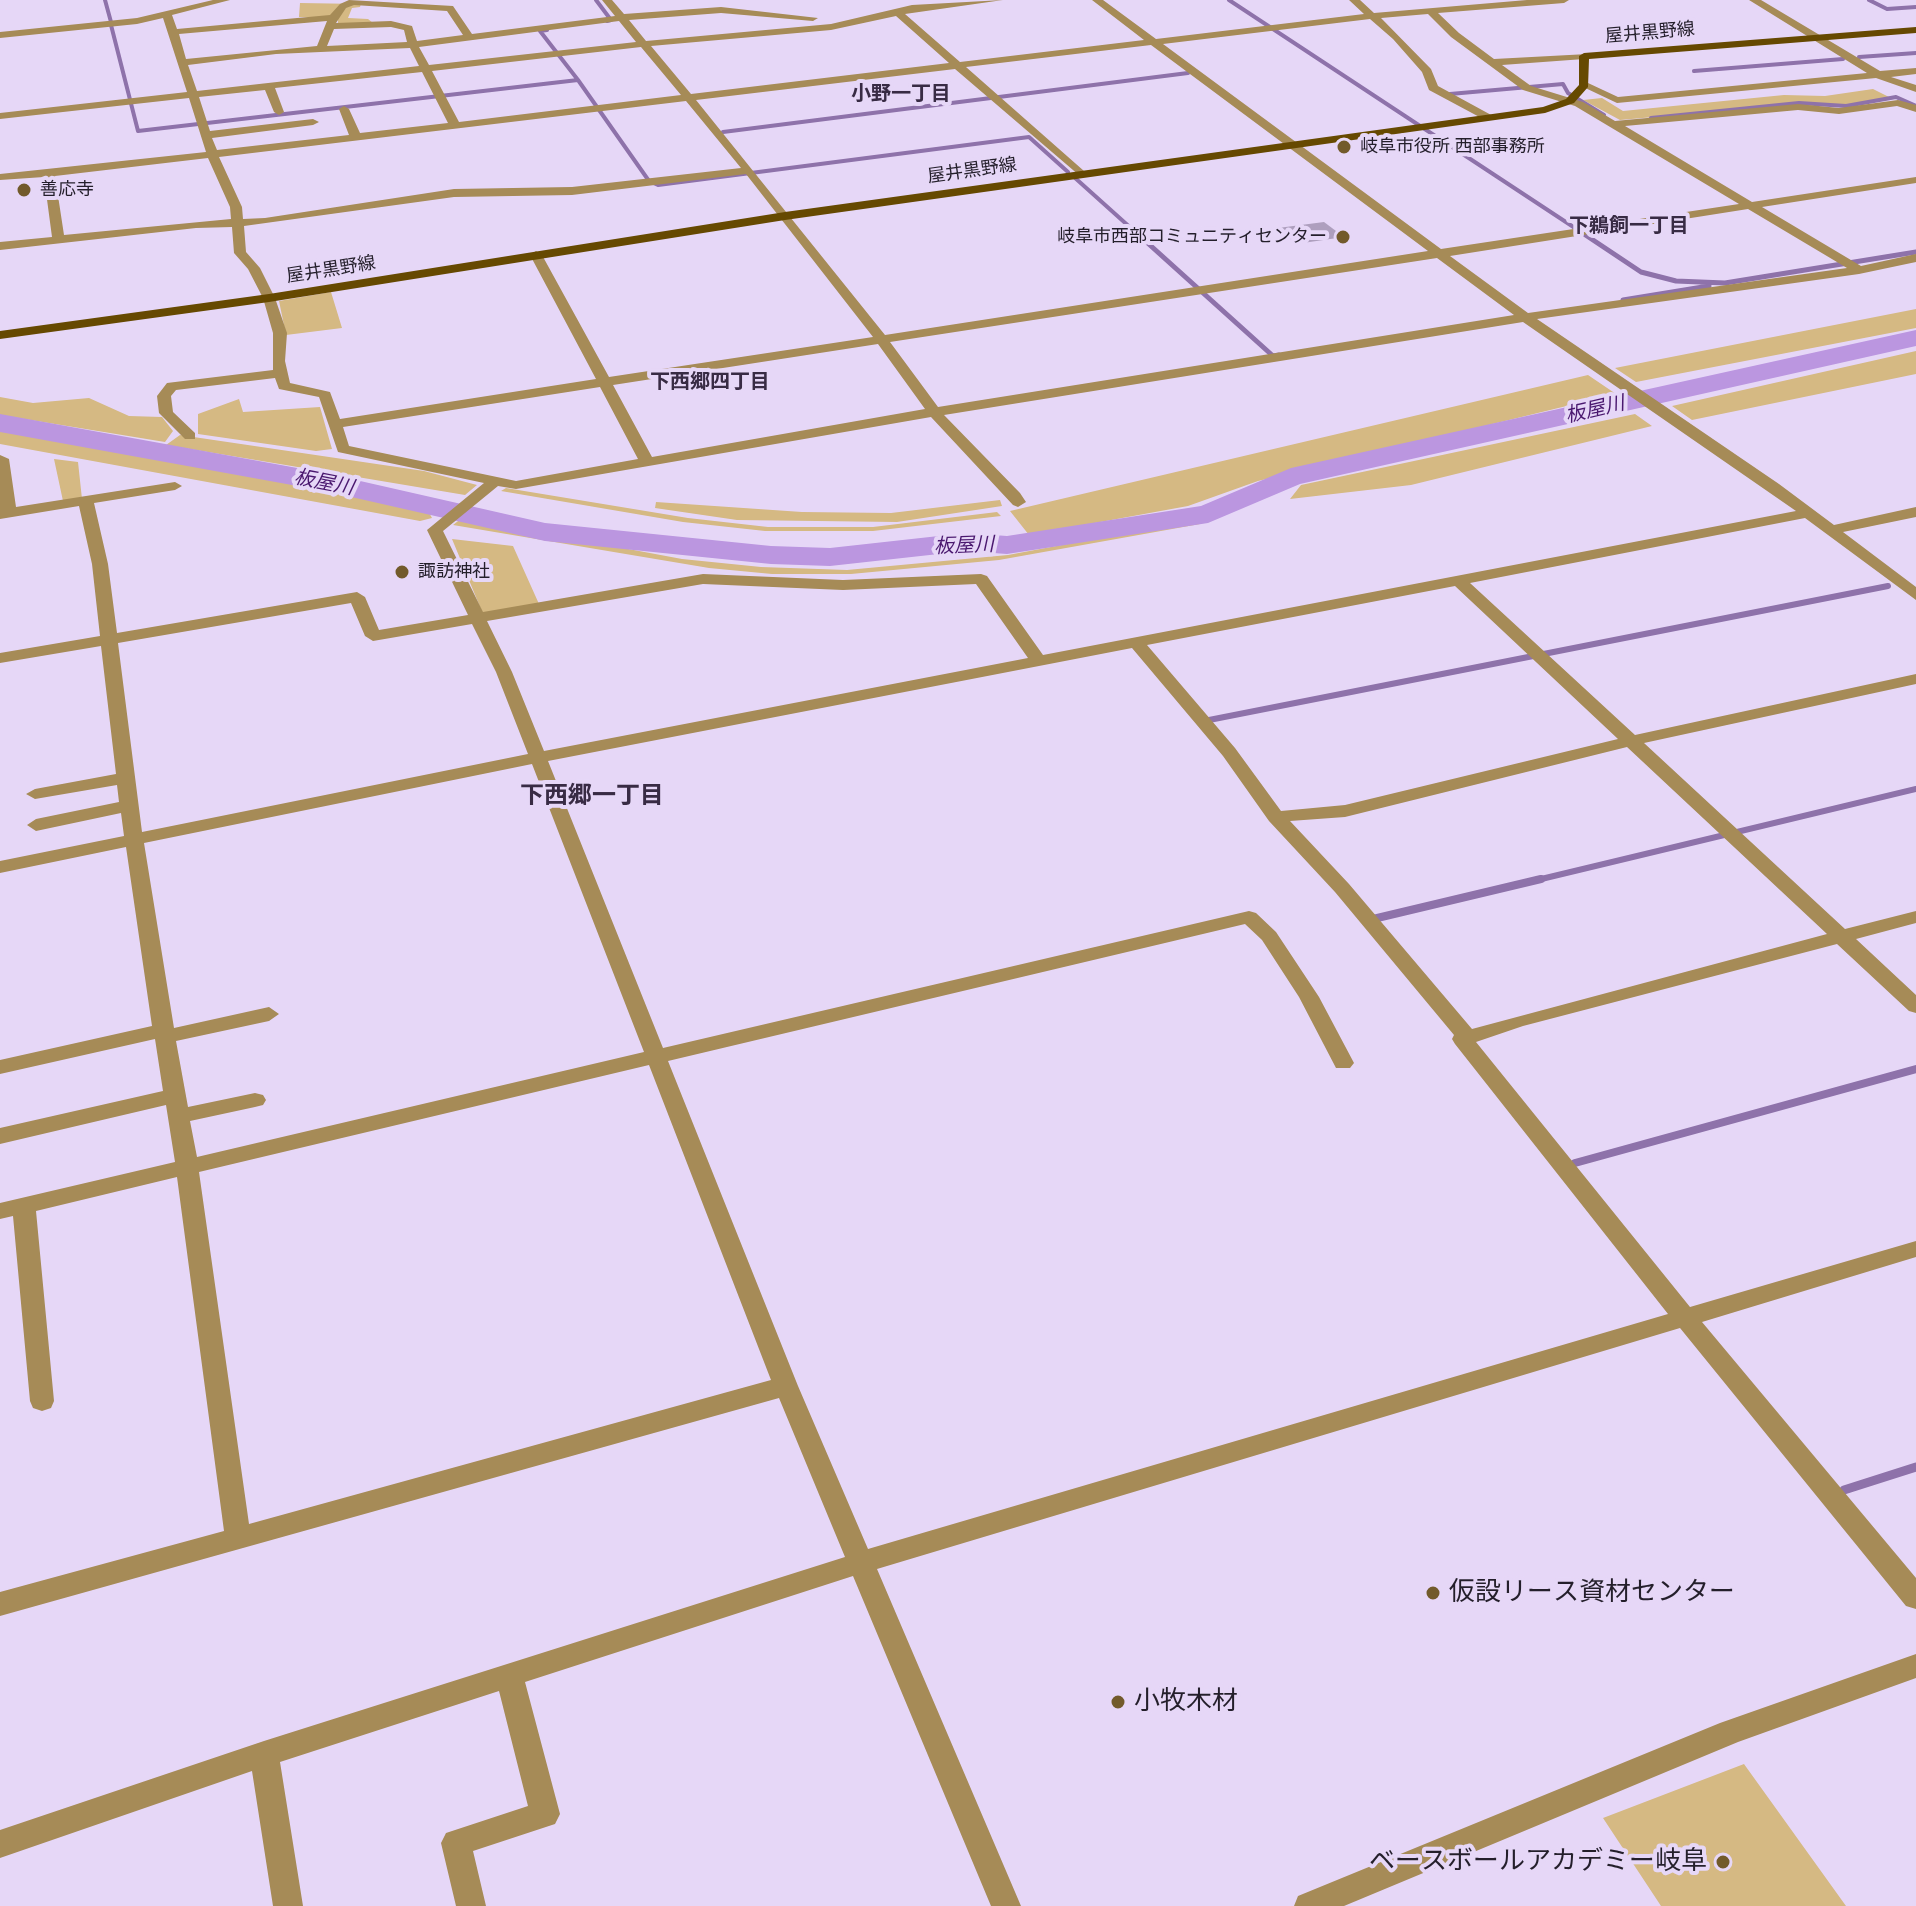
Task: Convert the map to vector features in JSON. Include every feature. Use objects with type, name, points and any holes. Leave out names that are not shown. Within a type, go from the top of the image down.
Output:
[{"type":"main road","name":"屋井黒野線","points":[[1584,85],[1584,56],[1916,30]]},
{"type":"main road","points":[[1570,101],[1584,85]]},
{"type":"main road","name":"屋井黒野線","points":[[0,335],[269,298],[785,216],[1080,173],[1545,110],[1570,101]]},
{"type":"street","points":[[159,0],[172,13],[174,32],[212,154],[236,207],[240,253],[254,268],[269,298],[280,333],[280,373],[284,386],[325,395],[343,449],[493,484],[516,485],[934,412],[1916,258]]},
{"type":"street","points":[[0,35],[137,21],[225,0]]},
{"type":"street","points":[[607,0],[749,170],[882,340],[934,412],[1018,502]]},
{"type":"street","points":[[0,116],[321,49],[413,45],[620,17],[721,10],[797,19],[919,4],[998,0]]},
{"type":"street","points":[[1097,0],[1526,318],[1833,530],[1916,595]]},
{"type":"street","points":[[1354,0],[1374,16],[1427,71],[1433,88],[1489,118]]},
{"type":"street","points":[[0,177],[1276,27],[1564,0]]},
{"type":"street","points":[[1754,0],[1880,76],[1916,89]]},
{"type":"street","points":[[321,49],[332,22],[350,1],[450,8],[470,38]]},
{"type":"street","points":[[190,78],[426,68],[831,27],[900,15],[919,4]]},
{"type":"street","points":[[1431,11],[1455,35],[1527,88],[1570,101],[1614,124],[1856,268]]},
{"type":"street","points":[[900,15],[1080,173]]},
{"type":"street","points":[[174,32],[264,22],[391,24],[408,28],[413,45],[455,125]]},
{"type":"street","points":[[180,50],[192,48]]},
{"type":"street","points":[[1493,62],[1584,56]]},
{"type":"street","points":[[1584,85],[1617,100],[1916,71]]},
{"type":"street","points":[[190,78],[263,75]]},
{"type":"street","points":[[263,75],[279,112]]},
{"type":"street","points":[[1614,124],[1798,107],[1839,111],[1898,103],[1916,109]]},
{"type":"street","points":[[344,109],[356,137]]},
{"type":"street","points":[[206,135],[313,122]]},
{"type":"street","points":[[0,246],[196,224],[239,225],[323,215],[454,193],[586,190],[749,170]]},
{"type":"street","points":[[49,171],[58,239]]},
{"type":"street","points":[[333,424],[1329,268],[1442,254],[1916,180]]},
{"type":"street","points":[[536,255],[646,460]]},
{"type":"street","points":[[190,436],[166,413],[164,396],[172,386],[280,373]]},
{"type":"street","points":[[2,459],[5,513],[175,486]]},
{"type":"street","points":[[493,484],[435,530],[539,759],[786,1386],[1006,1906]]},
{"type":"street","points":[[86,501],[100,564],[129,806],[187,1166],[238,1537]]},
{"type":"street","points":[[1833,530],[1916,512]]},
{"type":"street","points":[[0,867],[539,759],[1809,513]]},
{"type":"street","points":[[0,658],[357,597],[373,636],[703,579],[843,585],[981,579],[1039,662]]},
{"type":"street","points":[[1460,582],[1916,1006]]},
{"type":"street","points":[[1137,644],[1229,752],[1276,817],[1342,888],[1456,1023],[1465,1034],[1462,1039]]},
{"type":"street","points":[[1276,817],[1345,811],[1631,741],[1916,679]]},
{"type":"street","points":[[35,794],[126,778]]},
{"type":"street","points":[[36,825],[129,806]]},
{"type":"street","points":[[0,1211],[1249,917],[1269,936],[1309,997],[1343,1063]]},
{"type":"street","points":[[1462,1039],[1517,1021],[1916,917]]},
{"type":"street","points":[[0,1067],[269,1014]]},
{"type":"street","points":[[1462,1039],[1916,1598]]},
{"type":"street","points":[[0,1136],[177,1106],[255,1100]]},
{"type":"street","points":[[24,1206],[42,1401]]},
{"type":"street","points":[[0,1844],[264,1754],[863,1562],[1916,1249]]},
{"type":"street","points":[[0,1604],[786,1386]]},
{"type":"street","points":[[1309,1906],[1730,1732],[1916,1666]]},
{"type":"street","points":[[471,1906],[456,1843],[545,1814],[509,1674]]},
{"type":"street","points":[[264,1754],[285,1905]]},
{"type":"shaded area","points":[[300,3],[361,4],[352,8],[348,18],[368,19],[373,23],[338,25],[338,17],[299,17]]},
{"type":"shaded area","points":[[1873,89],[1893,99],[1847,107],[1799,104],[1620,120],[1583,100],[1602,98],[1623,111],[1784,95],[1825,96]]},
{"type":"shaded area","points":[[331,292],[342,328],[286,335],[279,301]]},
{"type":"shaded area","points":[[1916,309],[1916,328],[1636,382],[1615,368]]},
{"type":"shaded area","points":[[1916,351],[1916,374],[1692,420],[1672,406]]},
{"type":"shaded area","points":[[1588,375],[1616,394],[1258,481],[1188,506],[1029,535],[1010,511]]},
{"type":"shaded area","points":[[0,397],[33,403],[89,398],[129,416],[162,417],[173,431],[165,442],[0,415]]},
{"type":"shaded area","points":[[239,399],[243,412],[320,407],[332,449],[316,451],[198,434],[198,414]]},
{"type":"shaded area","points":[[1635,414],[1652,426],[1411,485],[1290,499],[1301,485]]},
{"type":"shaded area","points":[[0,431],[167,460],[199,462],[380,498],[427,509],[432,518],[420,521],[0,444]]},
{"type":"shaded area","points":[[180,435],[424,471],[477,485],[465,495],[166,445]]},
{"type":"shaded area","points":[[54,459],[78,462],[82,499],[63,501]]},
{"type":"shaded area","points":[[506,488],[688,518],[768,527],[873,527],[997,512],[1001,516],[873,531],[765,531],[683,522],[501,491]]},
{"type":"shaded area","points":[[1000,500],[1002,506],[897,522],[737,520],[655,508],[656,502],[802,512],[891,513]]},
{"type":"shaded area","points":[[462,518],[682,559],[761,567],[847,570],[1008,555],[1196,520],[1200,524],[999,560],[851,574],[772,574],[709,568],[453,525]]},
{"type":"shaded area","points":[[452,539],[513,546],[539,604],[483,614]]},
{"type":"shaded area","name":"ベースボールアカデミー岐阜","points":[[1744,1764],[1846,1906],[1661,1906],[1603,1818]]},
{"type":"building","points":[[1324,222],[1344,237],[1296,244],[1278,228]]},
{"type":"waterway","points":[[105,0],[111,22]]},
{"type":"waterway","points":[[596,0],[611,20],[607,21]]},
{"type":"waterway","points":[[1229,0],[1578,230]]},
{"type":"waterway","points":[[1869,0],[1887,9],[1916,7]]},
{"type":"waterway","points":[[111,25],[138,131],[578,80]]},
{"type":"waterway","points":[[547,30],[540,31],[578,80]]},
{"type":"waterway","points":[[1859,57],[1916,53]]},
{"type":"waterway","points":[[1694,71],[1843,59]]},
{"type":"waterway","points":[[723,132],[1188,73]]},
{"type":"waterway","points":[[578,80],[649,181],[658,185],[1029,137],[1068,172]]},
{"type":"waterway","points":[[1450,94],[1563,84],[1568,93],[1604,115]]},
{"type":"waterway","points":[[1651,118],[1799,103],[1846,106],[1896,97],[1916,106]]},
{"type":"waterway","points":[[1074,177],[1133,230]]},
{"type":"waterway","points":[[1131,228],[1273,356],[1279,355]]},
{"type":"waterway","points":[[1578,230],[1641,272],[1676,281],[1725,283],[1916,252]]},
{"type":"waterway","points":[[1623,300],[1709,286]]},
{"type":"waterway","name":"板屋川","points":[[0,423],[325,482],[545,532],[771,555],[830,557],[966,542],[1007,545],[1208,514],[1291,477],[1916,338]]},
{"type":"waterway","points":[[1204,721],[1888,586]]},
{"type":"waterway","points":[[1533,881],[1916,789]]},
{"type":"waterway","points":[[1373,919],[1541,879]]},
{"type":"waterway","points":[[1575,1163],[1916,1069]]},
{"type":"waterway","points":[[1844,1490],[1916,1467]]},
{"type":"place","name":"岐阜市役所 西部事務所","points":[[1344,147]]},
{"type":"place","name":"善応寺","points":[[24,190]]},
{"type":"place","name":"岐阜市西部コミュニティセンター","points":[[1343,237]]},
{"type":"place","name":"諏訪神社","points":[[402,572]]},
{"type":"place","name":"仮設リース資材センター","points":[[1433,1593]]},
{"type":"place","name":"小牧木材","points":[[1118,1702]]},
{"type":"place","name":"ベースボールアカデミー岐阜","points":[[1723,1862]]},
{"type":"district","name":"小野一丁目","points":[[901,94]]},
{"type":"district","name":"下鵜飼一丁目","points":[[1629,226]]},
{"type":"district","name":"下西郷四丁目","points":[[710,382]]},
{"type":"district","name":"下西郷一丁目","points":[[592,796]]}]
